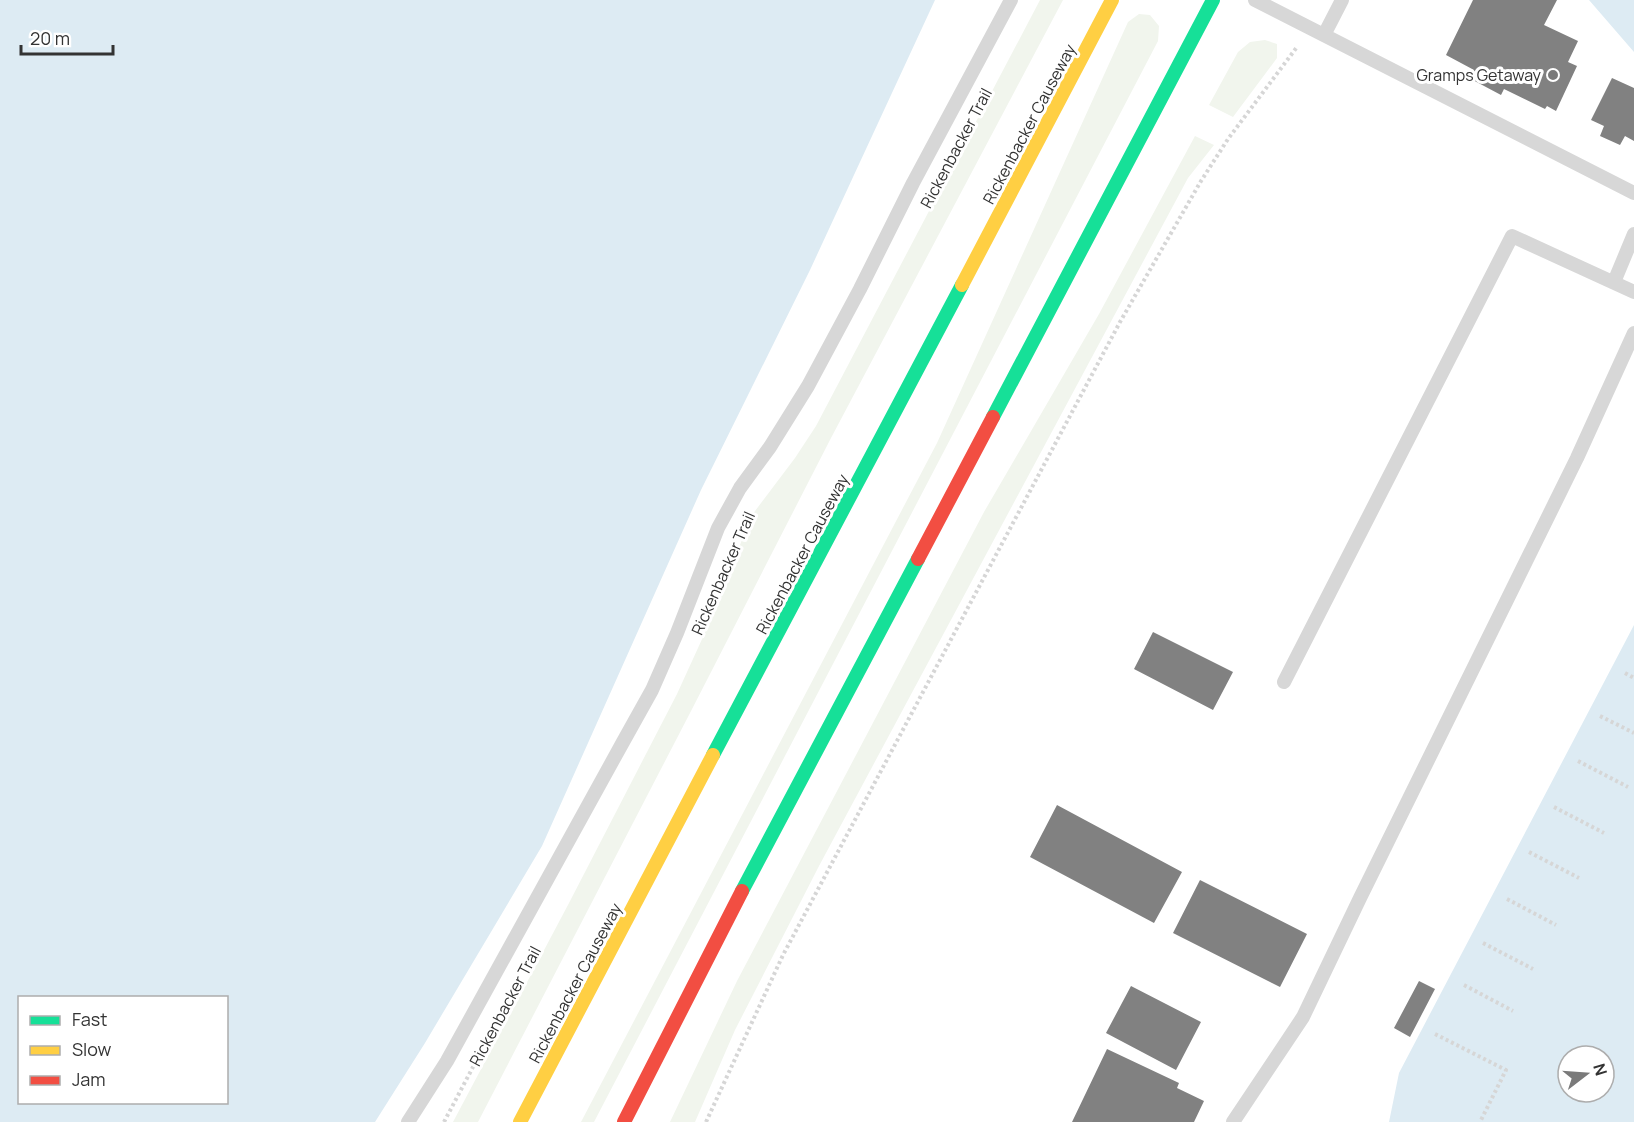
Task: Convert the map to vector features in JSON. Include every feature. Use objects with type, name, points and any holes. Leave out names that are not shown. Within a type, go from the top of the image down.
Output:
[{"type":"main road","name":"Rickenbacker Causeway","points":[[520,1122],[1112,0]]},
{"type":"main road","points":[[624,1122],[764,851],[1213,0]]},
{"type":"lane","points":[[408,1122],[447,1062],[635,721],[677,633],[722,521],[740,488],[770,447],[808,386],[912,183],[1011,0]]},
{"type":"lane","points":[[1255,0],[1634,193]]},
{"type":"lane","points":[[1323,35],[1342,0]]},
{"type":"lane","points":[[1614,282],[1634,234]]},
{"type":"lane","points":[[1284,682],[1512,236],[1634,292]]},
{"type":"lane","points":[[1233,1122],[1303,1017],[1577,458],[1634,333]]},
{"type":"path","points":[[706,1122],[783,956],[1120,322],[1201,181],[1228,139],[1298,45]]},
{"type":"path","points":[[1625,673],[1634,678]]},
{"type":"path","points":[[1600,716],[1634,733]]},
{"type":"path","points":[[1578,761],[1628,787]]},
{"type":"path","points":[[1554,807],[1604,833]]},
{"type":"path","points":[[1529,852],[1579,878]]},
{"type":"path","points":[[1508,898],[1556,925]]},
{"type":"path","points":[[1483,943],[1533,969]]},
{"type":"path","points":[[1464,985],[1513,1011]]},
{"type":"path","points":[[1435,1034],[1506,1070],[1480,1122]]},
{"type":"path","name":"Rickenbacker Trail","points":[[444,1122],[488,1038]]},
{"type":"shaded area","points":[[0,0],[935,0],[810,270],[701,490],[542,846],[425,1043],[375,1122],[0,1122]]},
{"type":"shaded area","points":[[1040,0],[1063,0],[831,438],[478,1122],[453,1122],[677,694],[703,637],[752,515],[816,426]]},
{"type":"shaded area","points":[[1589,0],[1634,0],[1634,52]]},
{"type":"shaded area","points":[[1139,14],[1150,15],[1159,26],[1158,41],[594,1122],[581,1122],[937,443],[1128,22]]},
{"type":"shaded area","points":[[1265,40],[1277,44],[1277,58],[1233,117],[1209,105],[1238,52],[1250,42]]},
{"type":"shaded area","points":[[1195,136],[1214,145],[1188,178],[819,866],[735,1030],[695,1122],[670,1122],[737,981],[984,512],[1099,314]]},
{"type":"shaded area","points":[[1634,625],[1634,1122],[1389,1122],[1399,1073]]},
{"type":"building","points":[[1473,0],[1557,0],[1544,25],[1578,41],[1568,62],[1577,66],[1556,111],[1547,106],[1545,109],[1504,89],[1501,95],[1469,78],[1474,70],[1446,55]]},
{"type":"building","points":[[1612,78],[1634,88],[1634,141],[1625,136],[1620,145],[1600,136],[1604,126],[1591,120]]},
{"type":"building","points":[[1153,632],[1233,672],[1213,710],[1134,669]]},
{"type":"building","points":[[1057,805],[1182,872],[1154,923],[1030,857]]},
{"type":"building","points":[[1200,880],[1307,934],[1280,987],[1173,933]]},
{"type":"building","points":[[1419,981],[1435,989],[1410,1037],[1394,1028]]},
{"type":"building","points":[[1131,986],[1201,1022],[1176,1070],[1106,1033]]},
{"type":"building","points":[[1107,1049],[1179,1083],[1177,1088],[1204,1101],[1194,1122],[1072,1122]]},
{"type":"traffic: fast","points":[[993,417],[1213,0]]},
{"type":"traffic: fast","points":[[713,755],[962,285]]},
{"type":"traffic: fast","points":[[742,891],[918,559]]},
{"type":"traffic: slow","points":[[962,285],[1112,0]]},
{"type":"traffic: slow","points":[[520,1122],[713,755]]},
{"type":"traffic: jam","points":[[918,559],[993,417]]},
{"type":"traffic: jam","points":[[624,1122],[742,891]]},
{"type":"place","name":"Gramps Getaway","points":[[1553,75]]}]
